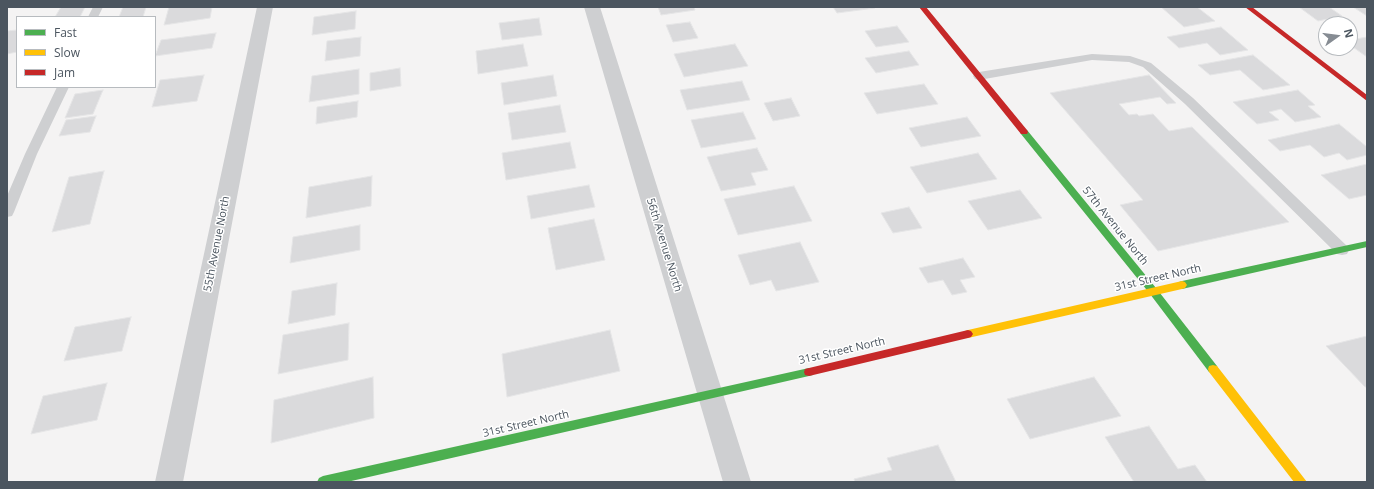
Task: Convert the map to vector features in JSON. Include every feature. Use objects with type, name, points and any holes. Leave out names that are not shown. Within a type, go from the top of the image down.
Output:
[{"type":"street","name":"55th Avenue North","points":[[170,482],[265,7]]},
{"type":"street","name":"56th Avenue North","points":[[592,7],[709,395],[737,482]]},
{"type":"street","name":"57th Avenue North","points":[[922,7],[1153,291],[1301,482]]},
{"type":"street","points":[[1248,7],[1367,99]]},
{"type":"street","name":"31st Street North","points":[[323,482],[709,395],[1153,291],[1367,244]]},
{"type":"lane","points":[[94,16],[98,7]]},
{"type":"lane","points":[[979,76],[1092,57],[1130,59],[1147,66],[1189,101],[1342,250]]},
{"type":"lane","points":[[7,212],[31,154],[63,88]]},
{"type":"building","points":[[61,7],[85,7],[80,16],[56,16]]},
{"type":"building","points":[[123,7],[146,7],[143,16],[119,16]]},
{"type":"building","points":[[169,7],[212,7],[210,18],[164,25]]},
{"type":"building","points":[[658,7],[694,7],[695,10],[661,15]]},
{"type":"building","points":[[833,7],[875,7],[875,8],[837,13]]},
{"type":"building","points":[[1161,7],[1197,7],[1215,21],[1184,27]]},
{"type":"building","points":[[1299,7],[1329,7],[1342,16],[1318,16],[1318,21]]},
{"type":"building","points":[[1353,7],[1367,7],[1367,16]]},
{"type":"building","points":[[356,11],[355,29],[312,35],[314,17]]},
{"type":"building","points":[[539,18],[542,35],[502,40],[499,23]]},
{"type":"building","points":[[690,22],[698,38],[673,42],[666,25]]},
{"type":"building","points":[[897,26],[909,42],[876,47],[865,31]]},
{"type":"building","points":[[1221,27],[1248,50],[1220,55],[1207,43],[1179,48],[1167,37]]},
{"type":"building","points":[[16,30],[16,52],[7,54],[7,31]]},
{"type":"building","points":[[216,33],[212,48],[156,56],[161,40]]},
{"type":"building","points":[[361,37],[360,56],[325,61],[327,41]]},
{"type":"building","points":[[1367,37],[1367,57],[1358,51],[1358,39]]},
{"type":"building","points":[[523,44],[528,66],[478,74],[476,51]]},
{"type":"building","points":[[735,44],[748,66],[684,77],[674,54]]},
{"type":"building","points":[[909,51],[919,65],[876,73],[865,58]]},
{"type":"building","points":[[1253,55],[1290,85],[1263,90],[1240,70],[1210,75],[1198,65]]},
{"type":"building","points":[[400,68],[401,86],[370,91],[370,73]]},
{"type":"building","points":[[359,69],[359,94],[309,102],[312,76]]},
{"type":"building","points":[[204,75],[197,101],[152,107],[160,80]]},
{"type":"building","points":[[553,75],[557,96],[504,105],[501,83]]},
{"type":"building","points":[[1149,75],[1176,103],[1167,104],[1160,97],[1119,104],[1129,115],[1137,114],[1139,116],[1153,114],[1169,131],[1192,127],[1289,222],[1158,251],[1120,205],[1143,200],[1050,93]]},
{"type":"building","points":[[742,81],[750,100],[687,110],[680,90]]},
{"type":"building","points":[[924,84],[938,104],[877,114],[864,93]]},
{"type":"building","points":[[103,90],[93,114],[65,118],[75,94]]},
{"type":"building","points":[[1298,90],[1315,105],[1308,106],[1321,117],[1295,122],[1281,109],[1269,112],[1279,120],[1257,124],[1233,102]]},
{"type":"building","points":[[791,98],[800,116],[773,121],[764,103]]},
{"type":"building","points":[[358,101],[357,117],[316,124],[317,107]]},
{"type":"building","points":[[560,105],[566,132],[512,140],[508,113]]},
{"type":"building","points":[[743,112],[756,139],[701,148],[691,120]]},
{"type":"building","points":[[96,116],[90,132],[59,136],[66,120]]},
{"type":"building","points":[[967,117],[981,136],[921,147],[909,128]]},
{"type":"building","points":[[1339,124],[1367,147],[1367,155],[1347,160],[1339,153],[1324,157],[1310,145],[1280,151],[1268,140]]},
{"type":"building","points":[[570,142],[576,168],[506,180],[502,153]]},
{"type":"building","points":[[757,148],[768,170],[751,173],[756,185],[721,191],[707,157]]},
{"type":"building","points":[[978,153],[997,179],[927,193],[910,167]]},
{"type":"building","points":[[1367,164],[1367,195],[1349,199],[1321,175]]},
{"type":"building","points":[[104,171],[90,224],[52,232],[69,177]]},
{"type":"building","points":[[372,176],[371,206],[306,218],[309,187]]},
{"type":"building","points":[[589,185],[595,207],[531,219],[527,196]]},
{"type":"building","points":[[794,186],[812,221],[738,235],[724,199]]},
{"type":"building","points":[[1020,190],[1042,218],[988,230],[968,201]]},
{"type":"building","points":[[909,207],[922,228],[893,233],[881,213]]},
{"type":"building","points":[[594,219],[605,260],[556,270],[548,228]]},
{"type":"building","points":[[360,225],[360,250],[290,263],[293,237]]},
{"type":"building","points":[[800,242],[819,282],[776,291],[771,280],[750,285],[738,255]]},
{"type":"building","points":[[963,258],[975,277],[960,280],[967,292],[952,295],[943,280],[928,283],[919,268]]},
{"type":"building","points":[[337,283],[335,315],[288,324],[292,291]]},
{"type":"building","points":[[131,317],[122,351],[64,361],[75,327]]},
{"type":"building","points":[[349,323],[348,360],[278,374],[283,335]]},
{"type":"building","points":[[610,330],[620,371],[507,397],[502,354]]},
{"type":"building","points":[[1367,336],[1367,387],[1365,387],[1326,346]]},
{"type":"building","points":[[373,377],[374,418],[271,443],[274,400]]},
{"type":"building","points":[[1094,377],[1121,416],[1030,439],[1007,399]]},
{"type":"building","points":[[107,383],[97,420],[31,434],[43,396]]},
{"type":"building","points":[[1149,426],[1178,469],[1195,465],[1207,482],[1134,482],[1105,437]]},
{"type":"building","points":[[938,445],[956,482],[855,482],[854,479],[892,470],[887,458]]},
{"type":"traffic: fast","points":[[1024,132],[1153,291],[1213,369]]},
{"type":"traffic: fast","points":[[1182,285],[1367,244]]},
{"type":"traffic: fast","points":[[323,482],[809,372]]},
{"type":"traffic: slow","points":[[968,334],[1182,285]]},
{"type":"traffic: slow","points":[[1213,369],[1301,482]]},
{"type":"traffic: jam","points":[[922,7],[1024,132]]},
{"type":"traffic: jam","points":[[1248,7],[1367,99]]},
{"type":"traffic: jam","points":[[809,372],[968,334]]}]
